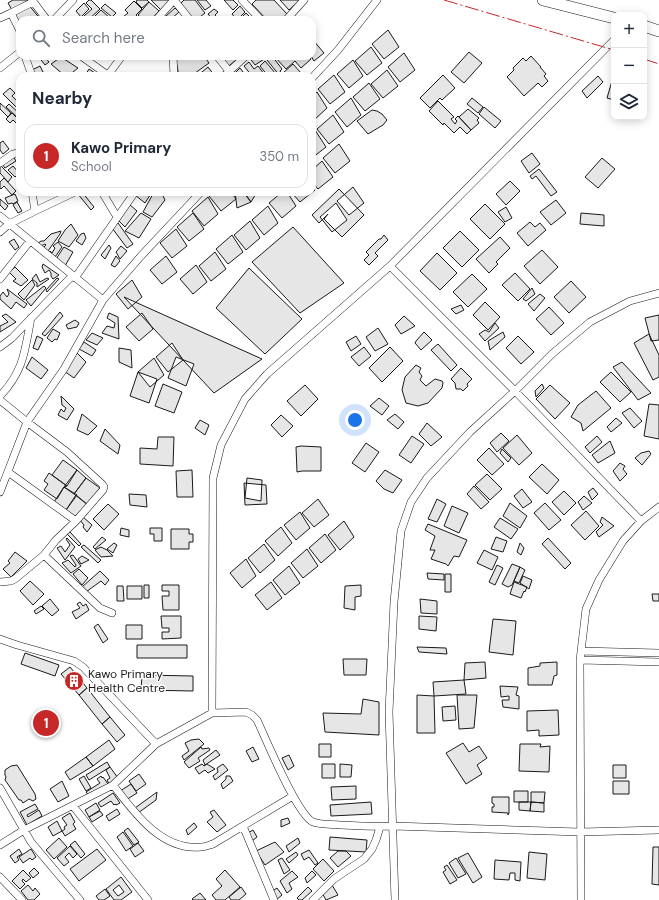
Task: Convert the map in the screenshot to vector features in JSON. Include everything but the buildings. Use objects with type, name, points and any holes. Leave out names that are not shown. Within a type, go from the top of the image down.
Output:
[{"type":"street","points":[[164,16],[174,0],[187,16]]},
{"type":"street","points":[[242,0],[257,16]]},
{"type":"street","points":[[290,16],[304,0]]},
{"type":"street","points":[[316,74],[338,50],[377,0]]},
{"type":"street","points":[[544,0],[611,17]]},
{"type":"street","points":[[0,18],[12,13],[32,1],[44,16]]},
{"type":"street","points":[[57,16],[68,2]]},
{"type":"street","points":[[12,13],[16,22]]},
{"type":"street","points":[[647,27],[659,31]]},
{"type":"street","points":[[212,713],[213,478],[221,445],[245,399],[267,374],[390,266],[611,43]]},
{"type":"street","points":[[0,68],[16,55]]},
{"type":"street","points":[[26,60],[31,72]]},
{"type":"street","points":[[86,60],[103,72]]},
{"type":"street","points":[[111,72],[119,60]]},
{"type":"street","points":[[173,60],[174,72]]},
{"type":"street","points":[[219,60],[225,72]]},
{"type":"street","points":[[228,72],[242,60]]},
{"type":"street","points":[[0,163],[16,153]]},
{"type":"street","points":[[32,196],[34,211]]},
{"type":"street","points":[[0,232],[9,224],[66,196]]},
{"type":"street","points":[[104,196],[117,217]]},
{"type":"street","points":[[0,347],[12,338],[74,277],[132,196]]},
{"type":"street","points":[[0,492],[27,422],[64,369],[103,300],[141,256],[197,196]]},
{"type":"street","points":[[0,216],[103,300]]},
{"type":"street","points":[[0,279],[30,241]]},
{"type":"street","points":[[390,266],[515,391],[641,521]]},
{"type":"street","points":[[395,900],[389,712],[394,602],[401,531],[411,502],[427,478],[470,432],[515,391],[552,354],[590,322],[630,301],[659,293]]},
{"type":"street","points":[[0,396],[9,386],[22,365],[31,318]]},
{"type":"street","points":[[0,400],[67,452],[104,487],[76,521],[56,540],[44,555],[11,581],[0,582]]},
{"type":"street","points":[[8,472],[76,521]]},
{"type":"street","points":[[581,900],[580,660],[586,609],[599,580],[623,541],[641,521],[659,507]]},
{"type":"street","points":[[44,555],[100,608],[112,613]]},
{"type":"street","points":[[0,639],[74,661],[83,667],[156,744]]},
{"type":"street","points":[[581,651],[659,653]]},
{"type":"street","points":[[643,653],[643,662]]},
{"type":"street","points":[[580,660],[659,662]]},
{"type":"street","points":[[0,845],[24,830],[113,785],[156,744],[212,713],[246,712],[252,714],[257,720],[293,796],[305,814],[312,821],[322,824],[380,827],[393,826],[580,832],[659,830]]},
{"type":"street","points":[[113,785],[145,823],[161,836],[173,843],[201,847],[213,844],[293,796]]},
{"type":"street","points":[[0,788],[31,842],[80,900]]},
{"type":"street","points":[[73,806],[148,900]]},
{"type":"street","points":[[242,826],[274,900]]},
{"type":"street","points":[[313,900],[334,879],[364,859],[372,849],[380,827]]},
{"type":"street","points":[[0,877],[22,900]]},
{"type":"power","points":[[444,0],[611,49]]},
{"type":"power","points":[[647,60],[659,64]]},
{"type":"place","name":"Kawo Primary Health Centre","points":[[74,681]]},
{"type":"place","name":"Kawo Primary","points":[[46,723]]}]
